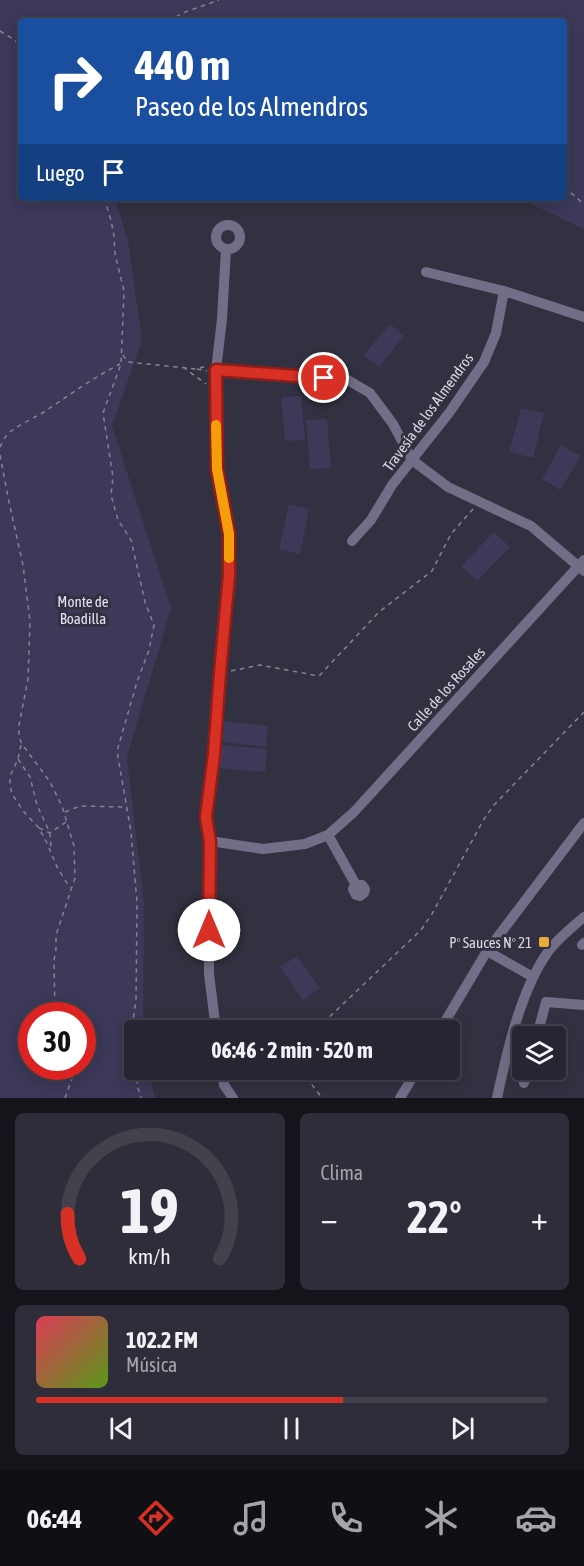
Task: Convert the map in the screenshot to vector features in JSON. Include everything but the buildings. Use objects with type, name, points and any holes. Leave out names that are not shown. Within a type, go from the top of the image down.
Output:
[{"type":"street","points":[[215,1020],[209,974],[210,842],[206,817],[214,754],[229,575],[229,534],[217,469],[216,391],[226,249]]},
{"type":"street","points":[[426,272],[504,291],[584,317]]},
{"type":"street","name":"Travesía de los Almendros","points":[[352,541],[370,520],[392,485],[449,413],[484,362],[496,333],[504,291]]},
{"type":"street","points":[[217,367],[346,379],[370,393],[393,424],[412,460],[448,487],[531,526],[582,565]]},
{"type":"street","name":"Calle de los Rosales","points":[[210,842],[263,849],[305,844],[328,835],[354,813],[582,565]]},
{"type":"street","points":[[446,1020],[487,951],[584,823]]},
{"type":"street","points":[[328,835],[356,885]]},
{"type":"street","points":[[497,1098],[505,1061],[533,977],[551,948],[584,917]]},
{"type":"street","points":[[487,951],[533,977]]},
{"type":"street","points":[[527,990],[546,1002],[584,1005]]},
{"type":"street","points":[[540,1026],[546,1002]]},
{"type":"street","points":[[223,1080],[233,1098]]},
{"type":"street","points":[[400,1098],[411,1080]]},
{"type":"path","points":[[174,18],[219,0]]},
{"type":"path","points":[[0,31],[18,43]]},
{"type":"path","points":[[567,190],[584,204]]},
{"type":"path","points":[[106,201],[124,291],[121,364],[103,413],[113,477],[111,495],[118,520],[131,540],[145,602],[154,625],[149,651],[136,682],[117,751],[134,859],[137,902],[136,1001],[133,1020]]},
{"type":"path","points":[[122,353],[128,362],[196,369],[217,367]]},
{"type":"path","points":[[0,447],[8,433],[97,376],[121,364]]},
{"type":"path","points":[[183,367],[216,391]]},
{"type":"path","points":[[0,455],[23,565],[30,621],[28,679],[19,725],[19,737],[50,782],[64,812],[74,846],[75,878],[56,935],[55,1002]]},
{"type":"path","points":[[220,673],[260,665],[319,676],[379,612],[432,571],[451,534],[479,501]]},
{"type":"path","points":[[326,1020],[421,930],[494,805],[584,712]]},
{"type":"path","points":[[22,744],[10,776],[12,794],[39,828],[57,867],[70,888]]},
{"type":"path","points":[[18,759],[30,777],[37,805],[50,833],[52,852]]},
{"type":"path","points":[[64,812],[80,806],[126,807]]},
{"type":"path","points":[[50,833],[67,821]]},
{"type":"path","points":[[39,828],[50,833]]},
{"type":"path","points":[[65,1098],[72,1080]]},
{"type":"path","points":[[137,1080],[141,1098]]},
{"type":"path","points":[[308,1080],[322,1098]]},
{"type":"green space","name":"Monte de Boadilla","points":[[0,0],[584,0],[584,229],[529,203],[516,201],[567,201],[567,18],[18,18],[18,201],[116,201],[128,241],[142,340],[112,426],[171,608],[127,757],[144,903],[143,1020],[124,1020],[124,1080],[150,1080],[155,1098],[0,1098]]},
{"type":"green space","points":[[390,324],[404,336],[379,367],[364,355]]},
{"type":"green space","points":[[301,396],[305,440],[285,441],[281,397]]},
{"type":"green space","points":[[521,408],[544,413],[533,458],[509,452]]},
{"type":"green space","points":[[327,419],[331,468],[310,469],[306,420]]},
{"type":"green space","points":[[561,445],[581,456],[560,490],[542,479]]},
{"type":"green space","points":[[289,504],[309,509],[300,554],[279,549]]},
{"type":"green space","points":[[494,532],[510,547],[477,581],[461,566]]},
{"type":"green space","points":[[224,721],[268,726],[266,747],[222,742]]},
{"type":"green space","points":[[221,745],[267,749],[265,772],[219,768]]},
{"type":"green space","points":[[297,956],[320,988],[303,1000],[280,967]]},
{"type":"slow traffic","points":[[216,425],[217,469],[229,534],[229,558]]},
{"type":"place","name":"Pº Sauces Nº 21","points":[[544,942]]},
{"type":"route","points":[[209,930],[210,842],[206,817],[214,754],[229,575],[229,534],[217,469],[216,370],[324,378]]}]
